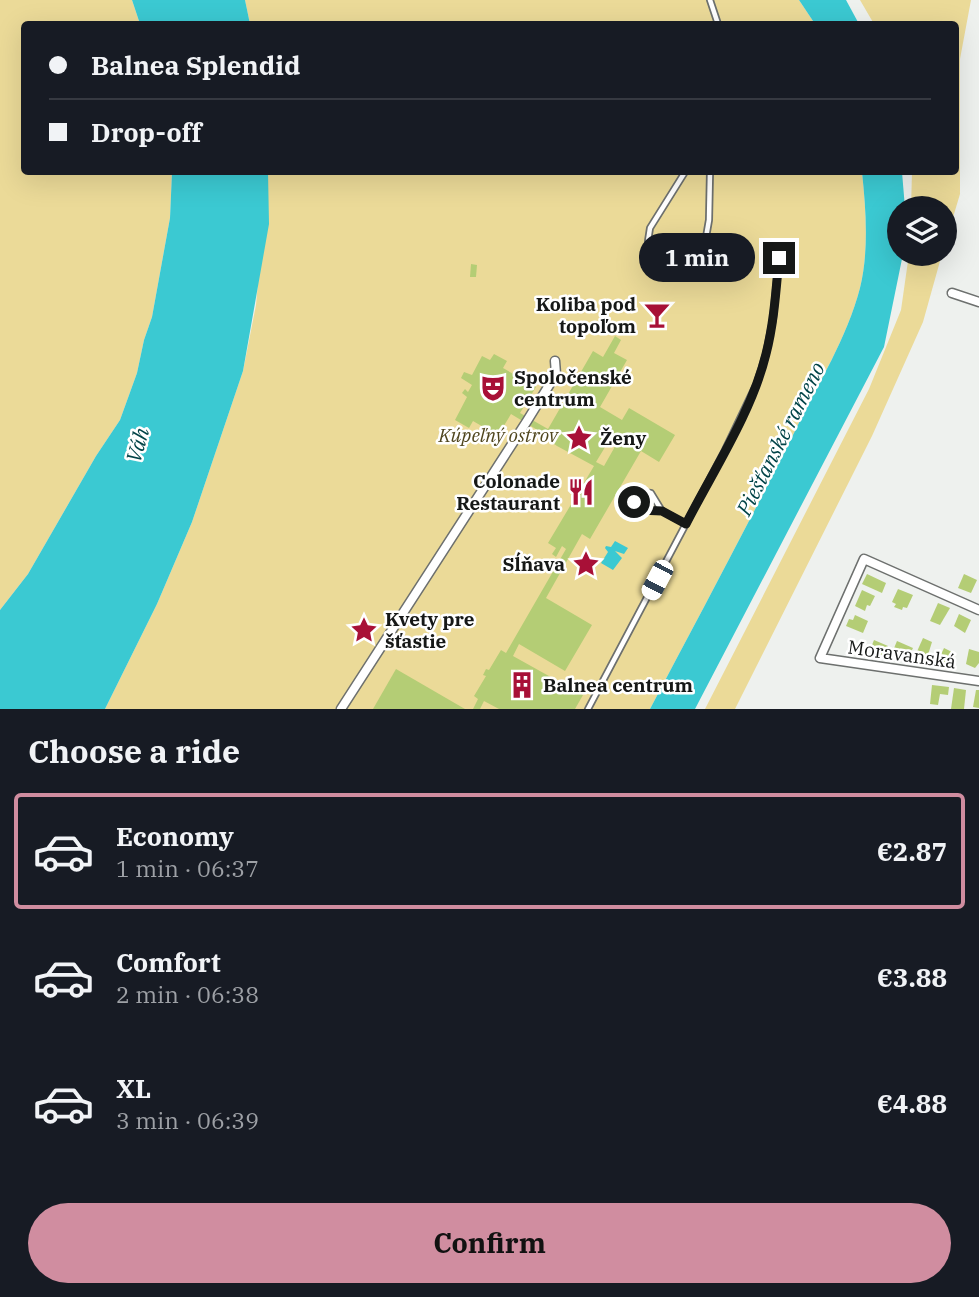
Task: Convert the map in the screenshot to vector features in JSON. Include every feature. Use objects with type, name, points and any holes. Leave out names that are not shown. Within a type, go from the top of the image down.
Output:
[{"type":"street","points":[[952,293],[979,302]]},
{"type":"street","points":[[341,709],[533,412],[556,374],[555,361]]},
{"type":"street","name":"Moravanská","points":[[979,610],[864,559],[820,658],[979,681]]},
{"type":"lane","points":[[710,0],[717,21]]},
{"type":"lane","points":[[649,241],[650,228],[683,175]]},
{"type":"lane","points":[[705,243],[709,220],[710,175]]},
{"type":"lane","points":[[588,709],[757,383],[773,319],[779,258]]},
{"type":"lane","points":[[662,511],[651,493],[641,492],[636,496],[635,505],[639,510],[662,511],[686,524]]},
{"type":"green space","points":[[0,0],[132,0],[139,21],[21,21],[21,175],[172,175],[170,218],[152,317],[137,373],[120,420],[96,456],[28,574],[0,610]]},
{"type":"green space","points":[[245,0],[799,0],[813,21],[249,21]]},
{"type":"green space","points":[[860,0],[971,0],[960,59],[960,194],[957,204],[957,196],[911,196],[912,175],[959,175],[959,21],[872,21]]},
{"type":"green space","name":"Kúpeľný ostrov","points":[[268,175],[862,175],[865,260],[860,288],[848,325],[650,709],[105,709],[157,604],[192,522],[243,371],[256,305]]},
{"type":"green space","points":[[907,266],[939,266],[923,322],[872,436],[735,709],[705,709],[869,389],[901,310]]},
{"type":"water","points":[[132,0],[245,0],[249,21],[139,21]]},
{"type":"water","points":[[799,0],[846,0],[857,21],[813,21]]},
{"type":"water","name":"Váh","points":[[172,175],[268,175],[269,224],[243,371],[192,522],[157,604],[105,709],[0,709],[0,610],[28,574],[96,456],[120,420],[137,373],[152,317],[170,218]]},
{"type":"water","points":[[862,175],[902,175],[904,196],[887,196],[887,266],[901,266],[884,347],[695,709],[650,709],[848,325],[860,288],[866,245]]},
{"type":"water","points":[[615,541],[628,548],[624,554],[615,551],[622,558],[613,570],[601,563],[608,552],[606,546],[611,547]]},
{"type":"building","points":[[471,264],[477,265],[476,277],[470,277]]},
{"type":"building","points":[[615,336],[621,340],[614,353],[627,360],[600,407],[622,420],[629,408],[675,435],[659,462],[641,451],[590,539],[582,534],[546,598],[592,625],[565,671],[519,644],[513,656],[583,695],[575,709],[499,709],[484,701],[480,709],[473,709],[478,699],[474,696],[486,676],[483,675],[486,669],[489,670],[501,650],[506,653],[566,549],[562,546],[556,557],[552,554],[556,548],[548,543],[594,466],[557,446],[543,436],[544,434],[511,414],[494,442],[481,435],[485,428],[473,421],[469,428],[455,420],[467,397],[462,393],[465,389],[468,392],[472,385],[461,378],[464,372],[472,375],[482,356],[490,360],[494,354],[507,361],[503,368],[515,375],[520,369],[532,376],[529,383],[536,387],[520,413],[548,429],[593,351],[603,357]],"holes":[[[610,439],[617,443],[604,466],[596,462]]]},
{"type":"building","points":[[867,574],[886,583],[882,593],[862,584]]},
{"type":"building","points":[[964,574],[977,580],[971,593],[958,588]]},
{"type":"building","points":[[898,589],[913,595],[907,608],[903,607],[902,610],[894,607],[896,604],[892,602]]},
{"type":"building","points":[[862,590],[875,596],[865,611],[855,606]]},
{"type":"building","points":[[938,603],[950,608],[940,625],[930,621]]},
{"type":"building","points":[[959,614],[971,620],[965,633],[954,626]]},
{"type":"building","points":[[855,615],[868,621],[863,633],[846,626],[849,619],[853,620]]},
{"type":"building","points":[[923,638],[932,642],[926,661],[915,656]]},
{"type":"building","points":[[874,640],[888,646],[883,656],[870,650]]},
{"type":"building","points":[[897,641],[913,648],[907,660],[892,653]]},
{"type":"building","points":[[944,648],[956,654],[950,668],[938,661]]},
{"type":"building","points":[[969,649],[979,652],[979,663],[975,668],[966,664]]},
{"type":"building","points":[[396,669],[465,709],[373,709]]},
{"type":"building","points":[[932,685],[949,687],[948,695],[940,694],[938,705],[930,704]]},
{"type":"building","points":[[954,688],[966,690],[964,709],[951,709]]},
{"type":"building","points":[[976,690],[979,690],[979,708],[973,707]]},
{"type":"place","name":"Koliba pod topoľom","points":[[657,315]]},
{"type":"place","name":"Spoločenské centrum","points":[[493,388]]},
{"type":"place","name":"Ženy","points":[[579,438]]},
{"type":"place","name":"Colonade Restaurant","points":[[581,492]]},
{"type":"place","name":"Sĺňava","points":[[586,564]]},
{"type":"place","name":"Kvety pre šťastie","points":[[364,630]]},
{"type":"place","name":"Balnea centrum","points":[[522,685]]},
{"type":"route","points":[[634,502],[642,512],[662,511],[686,524],[757,383],[773,319],[779,258]]},
{"type":"water label","name":"Piešťanské rameno","points":[[781,439]]}]
